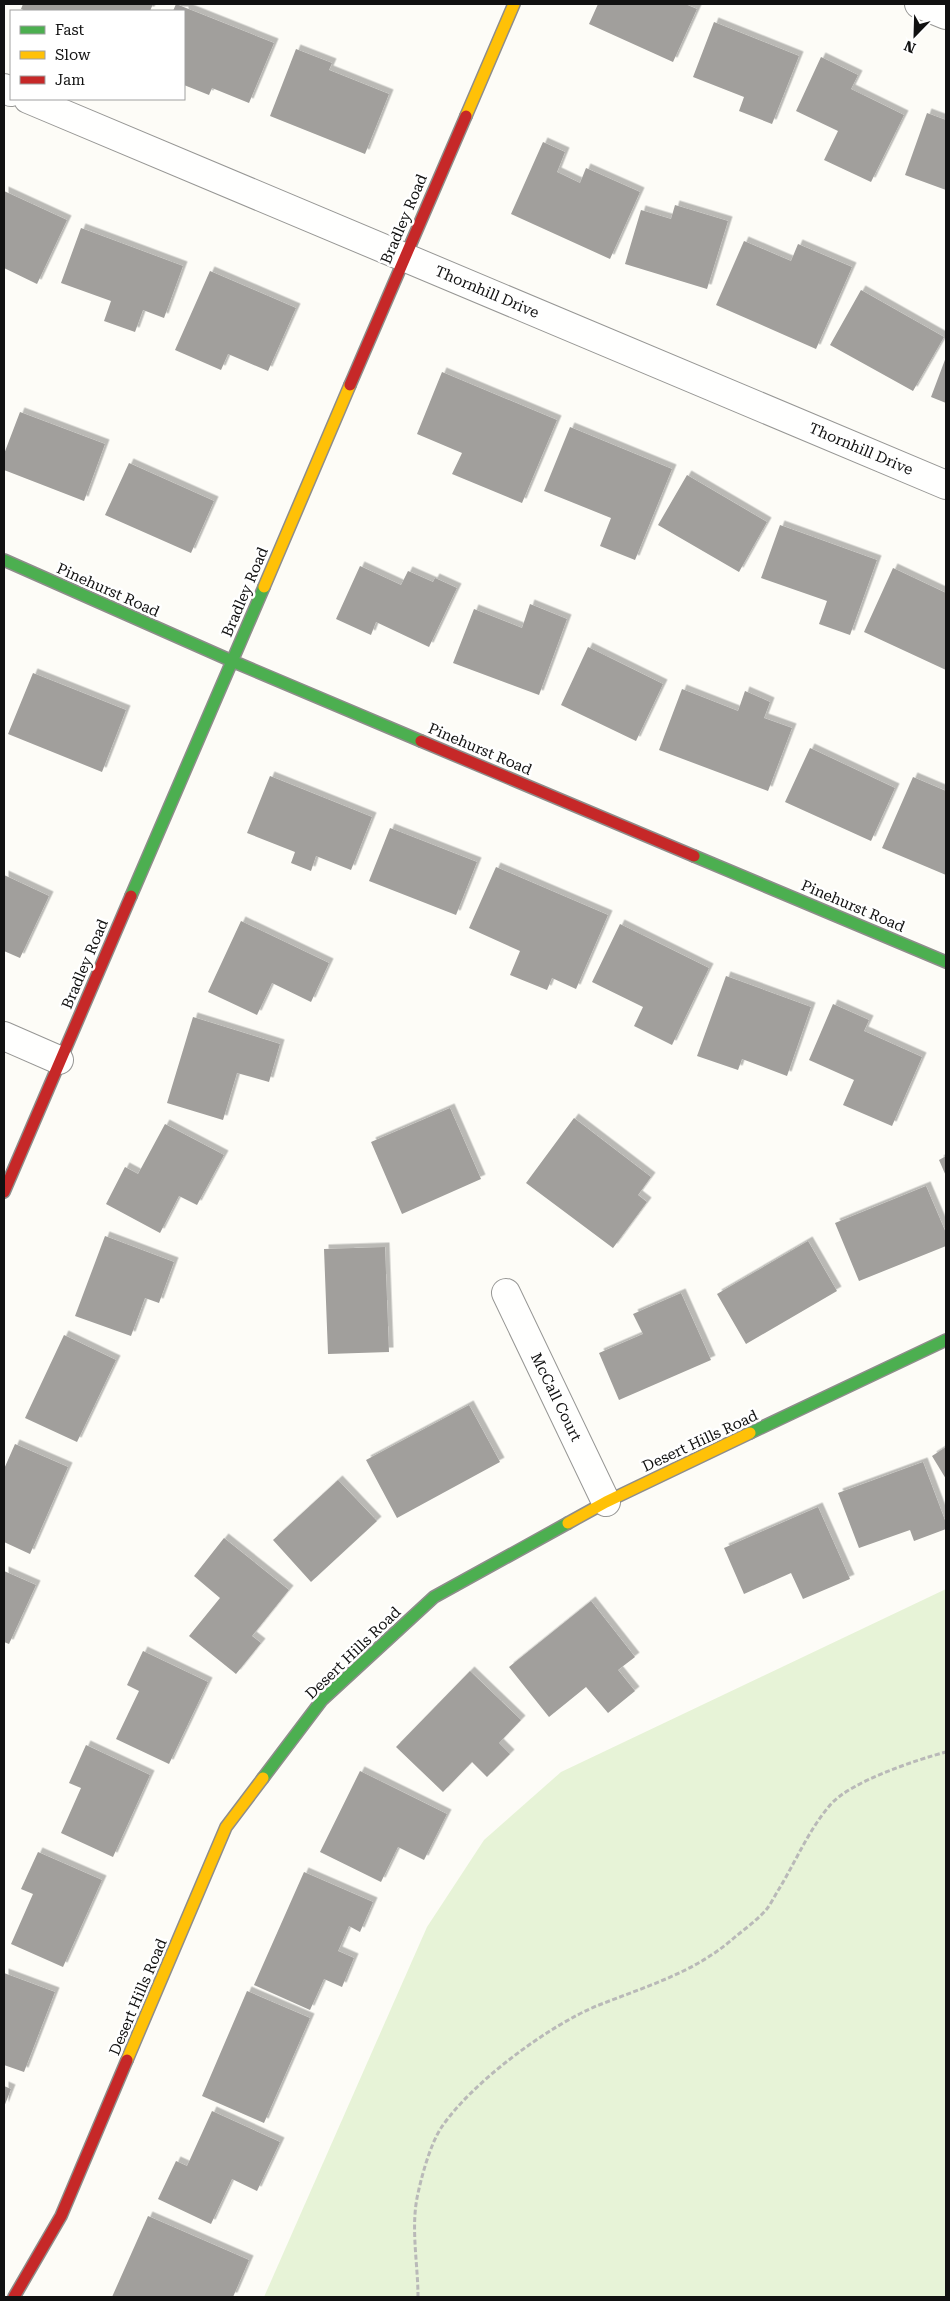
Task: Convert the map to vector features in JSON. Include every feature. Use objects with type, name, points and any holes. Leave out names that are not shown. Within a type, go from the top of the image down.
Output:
[{"type":"street","name":"Bradley Road","points":[[4,1192],[59,1060],[514,4]]},
{"type":"street","points":[[919,4],[946,15]]},
{"type":"street","name":"Thornhill Drive","points":[[30,100],[946,485]]},
{"type":"street","name":"Pinehurst Road","points":[[4,560],[232,661],[946,962]]},
{"type":"street","points":[[4,1036],[59,1060]]},
{"type":"street","name":"McCall Court","points":[[506,1293],[606,1502]]},
{"type":"street","name":"Desert Hills Road","points":[[14,2297],[61,2216],[226,1827],[322,1700],[434,1597],[606,1502],[946,1340]]},
{"type":"path","points":[[418,2297],[416,2200],[426,2166],[440,2130],[460,2104],[542,2036],[597,2006],[652,1986],[695,1966],[733,1939],[766,1909],[813,1828],[832,1803],[864,1782],[904,1765],[946,1752]]},
{"type":"green space","points":[[946,1589],[946,2297],[264,2297],[427,1927],[484,1840],[561,1772]]},
{"type":"building","points":[[23,4],[153,4],[150,10],[21,9]]},
{"type":"building","points":[[176,4],[274,43],[249,103],[212,88],[209,95],[185,85],[185,10],[173,10]]},
{"type":"building","points":[[598,4],[685,4],[697,9],[673,62],[589,24]]},
{"type":"building","points":[[714,22],[799,56],[772,124],[739,111],[744,97],[693,77]]},
{"type":"building","points":[[296,49],[332,63],[329,70],[389,94],[365,154],[270,116]]},
{"type":"building","points":[[821,57],[858,75],[851,89],[904,115],[871,182],[824,160],[838,131],[796,111]]},
{"type":"building","points":[[927,113],[946,120],[946,190],[905,175]]},
{"type":"building","points":[[543,142],[565,152],[557,172],[580,183],[586,168],[640,192],[610,259],[511,214]]},
{"type":"building","points":[[4,191],[67,220],[37,284],[4,268]]},
{"type":"building","points":[[675,205],[728,221],[707,289],[625,264],[641,210],[671,219]]},
{"type":"building","points":[[81,228],[183,266],[164,318],[143,310],[135,332],[104,321],[111,301],[61,283]]},
{"type":"building","points":[[744,241],[791,261],[798,244],[852,267],[816,349],[716,305]]},
{"type":"building","points":[[210,271],[296,308],[268,371],[228,354],[221,370],[175,350]]},
{"type":"building","points":[[861,290],[944,337],[913,391],[830,345]]},
{"type":"building","points":[[946,357],[946,403],[931,397]]},
{"type":"building","points":[[442,372],[557,420],[522,503],[452,474],[462,453],[417,434]]},
{"type":"building","points":[[20,412],[105,444],[84,501],[4,470],[4,454]]},
{"type":"building","points":[[570,427],[672,469],[635,560],[600,546],[611,518],[544,491]]},
{"type":"building","points":[[129,463],[214,501],[191,553],[105,515]]},
{"type":"building","points":[[687,475],[767,522],[739,572],[658,525]]},
{"type":"building","points":[[780,525],[877,560],[850,635],[819,624],[827,601],[761,578]]},
{"type":"building","points":[[360,566],[401,585],[408,571],[433,582],[435,578],[457,588],[429,647],[376,622],[371,635],[336,619]]},
{"type":"building","points":[[893,568],[946,593],[946,670],[864,632]]},
{"type":"building","points":[[530,604],[567,619],[539,695],[453,663],[474,609],[522,628]]},
{"type":"building","points":[[588,647],[663,684],[636,741],[561,705]]},
{"type":"building","points":[[33,673],[126,710],[102,772],[8,734]]},
{"type":"building","points":[[682,689],[738,711],[745,691],[770,702],[764,718],[792,728],[768,791],[659,750]]},
{"type":"building","points":[[810,748],[895,788],[871,841],[785,802]]},
{"type":"building","points":[[270,776],[372,817],[351,870],[316,856],[311,871],[291,863],[295,852],[247,833]]},
{"type":"building","points":[[913,777],[946,791],[946,875],[882,848]]},
{"type":"building","points":[[390,828],[477,862],[456,915],[369,881]]},
{"type":"building","points":[[496,867],[608,915],[576,989],[552,978],[547,990],[510,975],[520,951],[469,928]]},
{"type":"building","points":[[4,875],[49,896],[20,958],[4,951]]},
{"type":"building","points":[[241,921],[329,963],[311,1002],[272,983],[257,1015],[208,992]]},
{"type":"building","points":[[620,924],[709,968],[672,1045],[634,1026],[643,1007],[592,982]]},
{"type":"building","points":[[726,976],[811,1007],[787,1076],[742,1059],[738,1070],[697,1056]]},
{"type":"building","points":[[833,1004],[869,1020],[864,1031],[922,1057],[892,1126],[843,1105],[854,1080],[809,1060]]},
{"type":"building","points":[[193,1017],[280,1044],[269,1082],[237,1073],[223,1120],[167,1103]]},
{"type":"building","points":[[450,1108],[481,1179],[402,1214],[371,1142]]},
{"type":"building","points":[[574,1118],[651,1177],[638,1195],[647,1202],[613,1248],[526,1183]]},
{"type":"building","points":[[165,1124],[224,1155],[197,1205],[179,1196],[160,1233],[106,1204],[125,1167],[138,1174]]},
{"type":"building","points":[[946,1156],[946,1176],[939,1160]]},
{"type":"building","points":[[926,1186],[946,1233],[946,1246],[859,1281],[835,1223]]},
{"type":"building","points":[[105,1236],[174,1262],[159,1303],[145,1298],[131,1336],[75,1316]]},
{"type":"building","points":[[808,1241],[837,1291],[746,1344],[717,1294]]},
{"type":"building","points":[[385,1247],[389,1352],[328,1354],[324,1249]]},
{"type":"building","points":[[681,1293],[711,1360],[619,1400],[599,1353],[643,1334],[633,1314]]},
{"type":"building","points":[[64,1335],[116,1360],[77,1442],[25,1418]]},
{"type":"building","points":[[469,1405],[500,1462],[397,1518],[366,1460]]},
{"type":"building","points":[[15,1444],[68,1467],[30,1554],[4,1542],[4,1469]]},
{"type":"building","points":[[946,1447],[946,1479],[932,1456]]},
{"type":"building","points":[[923,1462],[946,1523],[946,1529],[914,1541],[910,1530],[859,1548],[838,1493]]},
{"type":"building","points":[[338,1480],[377,1521],[311,1582],[273,1540]]},
{"type":"building","points":[[818,1507],[850,1579],[803,1599],[791,1573],[744,1594],[724,1548]]},
{"type":"building","points":[[224,1538],[289,1590],[252,1636],[261,1643],[236,1674],[189,1636],[220,1598],[194,1576]]},
{"type":"building","points":[[4,1571],[36,1585],[9,1644],[4,1642]]},
{"type":"building","points":[[591,1601],[635,1657],[618,1670],[635,1691],[608,1713],[586,1687],[549,1717],[509,1667]]},
{"type":"building","points":[[143,1651],[208,1682],[169,1764],[116,1739],[139,1691],[127,1685]]},
{"type":"building","points":[[470,1671],[521,1720],[499,1743],[510,1754],[487,1777],[472,1762],[443,1792],[396,1747]]},
{"type":"building","points":[[86,1745],[150,1775],[113,1857],[61,1833],[81,1788],[69,1783]]},
{"type":"building","points":[[360,1771],[447,1814],[424,1860],[398,1847],[381,1882],[320,1852]]},
{"type":"building","points":[[38,1852],[102,1880],[63,1967],[11,1944],[33,1894],[21,1889]]},
{"type":"building","points":[[304,1872],[373,1902],[360,1932],[349,1926],[338,1951],[354,1958],[342,1987],[324,1979],[310,2010],[254,1985]]},
{"type":"building","points":[[4,1973],[55,1992],[24,2072],[4,2065]]},
{"type":"building","points":[[247,1991],[310,2018],[264,2123],[202,2096]]},
{"type":"building","points":[[4,2086],[11,2089],[4,2107]]},
{"type":"building","points":[[212,2111],[280,2142],[257,2191],[232,2179],[211,2224],[158,2199],[176,2161],[187,2166]]},
{"type":"building","points":[[148,2216],[249,2260],[233,2297],[112,2297]]},
{"type":"traffic: fast","points":[[4,560],[232,661],[421,741]]},
{"type":"traffic: fast","points":[[131,896],[264,587]]},
{"type":"traffic: fast","points":[[694,856],[946,962]]},
{"type":"traffic: fast","points":[[750,1433],[946,1340]]},
{"type":"traffic: fast","points":[[263,1778],[322,1700],[434,1597],[568,1523]]},
{"type":"traffic: slow","points":[[466,116],[514,4]]},
{"type":"traffic: slow","points":[[264,587],[350,385]]},
{"type":"traffic: slow","points":[[568,1523],[606,1502],[750,1433]]},
{"type":"traffic: slow","points":[[127,2060],[226,1827],[263,1778]]},
{"type":"traffic: jam","points":[[350,385],[466,116]]},
{"type":"traffic: jam","points":[[421,741],[694,856]]},
{"type":"traffic: jam","points":[[4,1192],[131,896]]},
{"type":"traffic: jam","points":[[14,2297],[61,2216],[127,2060]]}]
